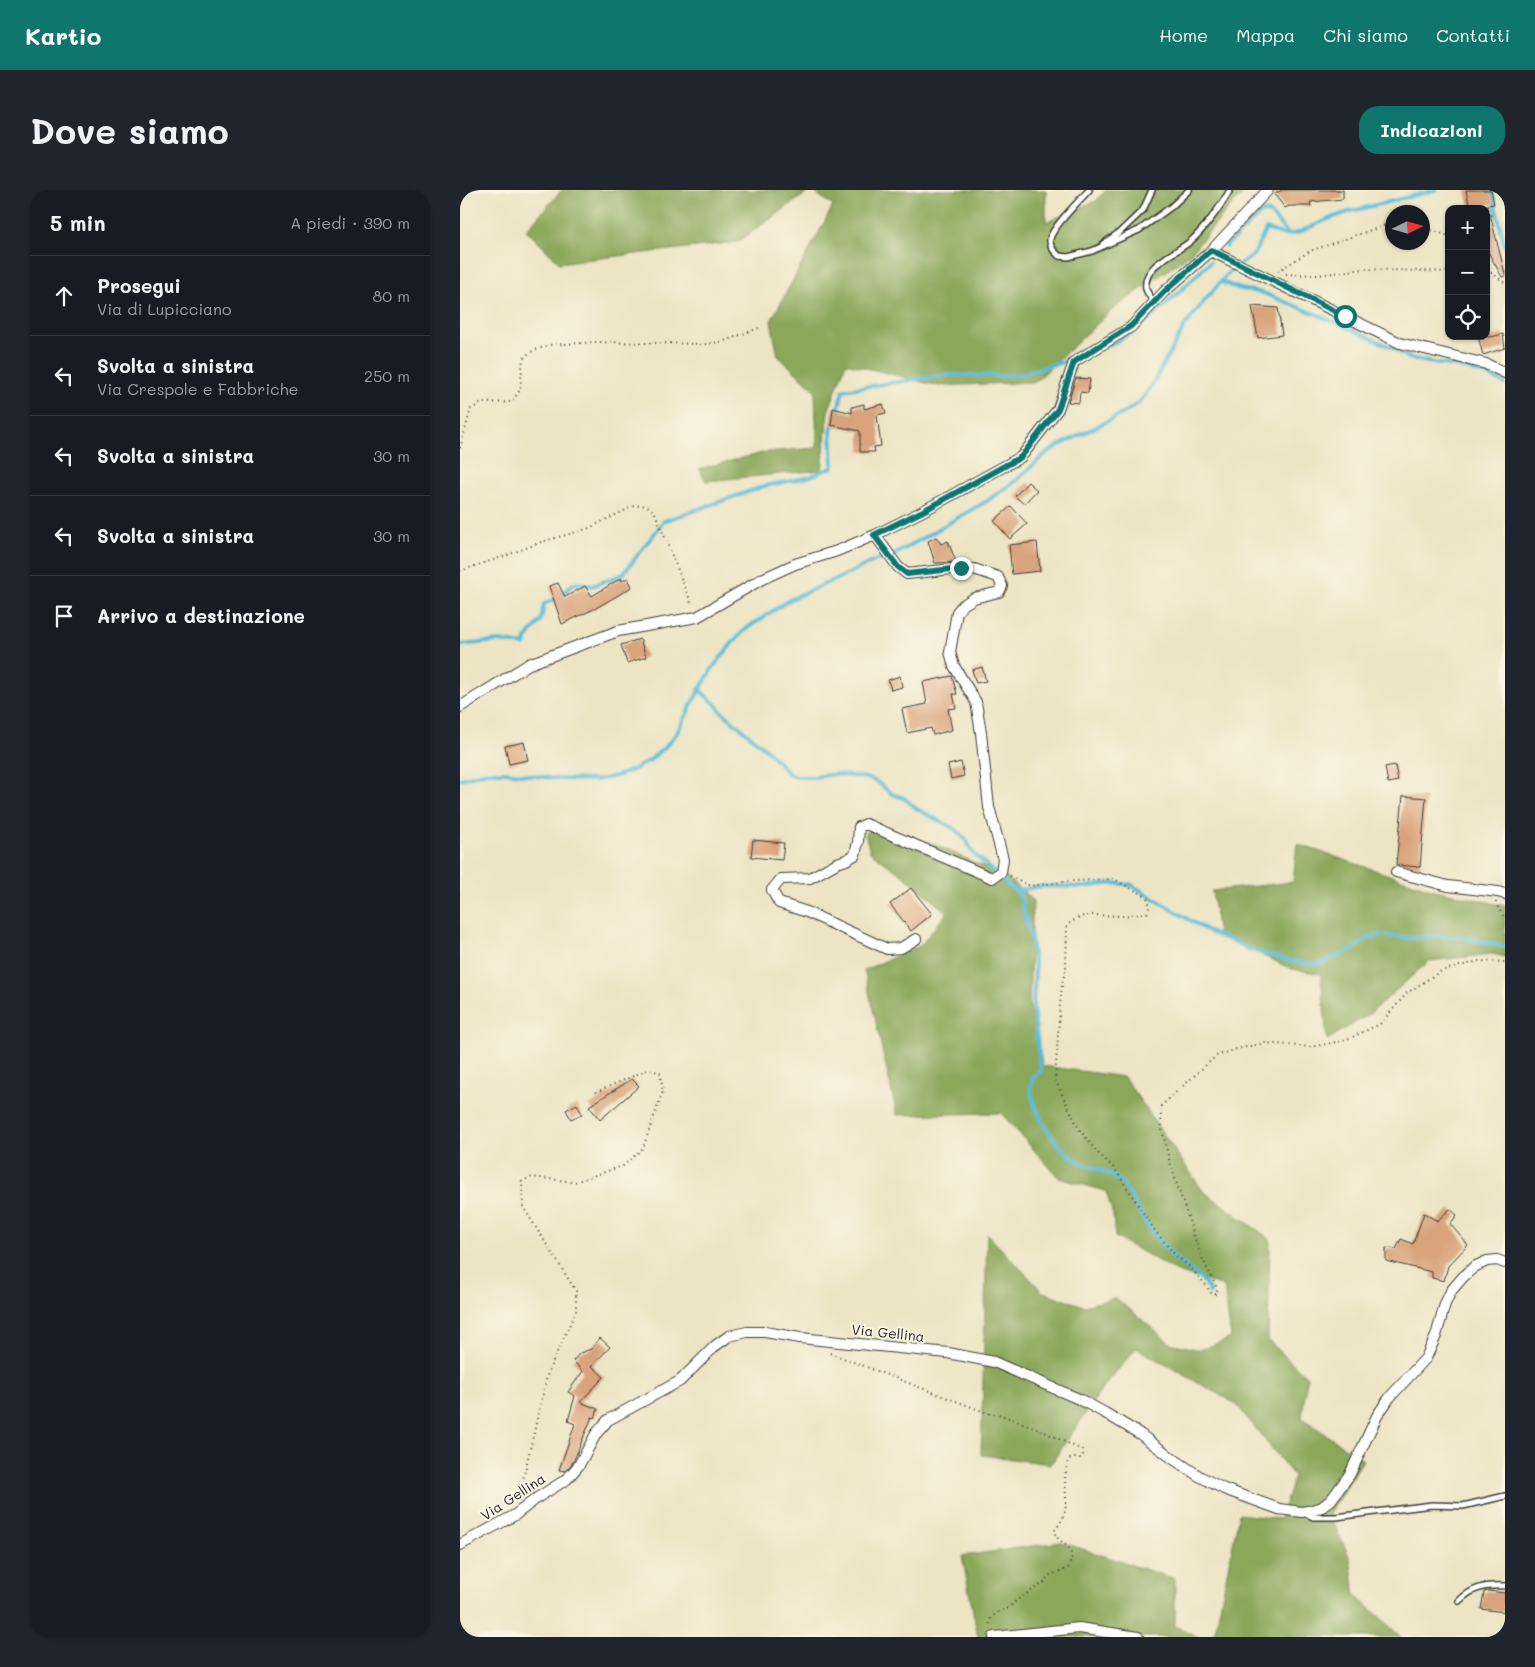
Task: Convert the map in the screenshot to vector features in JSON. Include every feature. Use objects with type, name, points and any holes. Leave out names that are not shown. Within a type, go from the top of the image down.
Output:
[{"type":"street","points":[[460,707],[529,664],[618,631],[697,617],[774,573],[877,538],[1021,457],[1058,409],[1074,362],[1131,326],[1164,292],[1211,250],[1268,190]]},
{"type":"street","points":[[1211,250],[1400,343],[1486,364],[1505,373]]},
{"type":"street","points":[[877,538],[903,572],[913,574],[961,568],[974,569],[998,577],[1002,586],[999,592],[974,598],[962,605],[957,612],[950,652],[954,666],[976,702],[982,733],[989,807],[1003,859],[1001,872],[992,878],[866,824],[859,826],[855,854],[850,858],[810,878],[781,880],[772,890],[779,902],[807,912],[887,949],[901,948],[916,939]]},
{"type":"street","points":[[1396,872],[1448,886],[1502,893]]},
{"type":"street","name":"Via Gellina","points":[[460,1545],[515,1514],[567,1479],[579,1465],[596,1434],[608,1420],[680,1381],[715,1346],[730,1336],[747,1332],[765,1332],[800,1338],[948,1353],[994,1362],[1073,1396],[1105,1413],[1140,1434],[1199,1476],[1224,1489],[1279,1509],[1302,1512],[1322,1507],[1331,1500],[1350,1474],[1377,1416],[1390,1397],[1426,1358],[1436,1336],[1445,1304],[1451,1291],[1462,1277],[1474,1267],[1487,1261],[1497,1260],[1505,1263]]},
{"type":"street","points":[[999,1636],[1079,1628],[1138,1637]]},
{"type":"lane","points":[[1090,190],[1057,226],[1050,239],[1051,247],[1058,256],[1068,258],[1092,252],[1139,230],[1171,207],[1190,190]]},
{"type":"lane","points":[[1092,252],[1120,232],[1143,210],[1152,190]]},
{"type":"lane","points":[[1154,303],[1146,290],[1146,279],[1152,270],[1164,258],[1192,240],[1223,203],[1230,190]]},
{"type":"lane","points":[[1302,1512],[1313,1517],[1336,1517],[1432,1506],[1463,1506],[1505,1496]]},
{"type":"lane","points":[[1459,1601],[1473,1589],[1483,1586],[1505,1586]]},
{"type":"path","points":[[1385,224],[1310,251],[1274,274],[1318,275],[1364,269],[1445,272]]},
{"type":"path","points":[[1430,229],[1445,235]]},
{"type":"path","points":[[1490,273],[1505,283]]},
{"type":"path","points":[[460,448],[471,409],[482,403],[512,402],[515,398],[520,390],[523,359],[530,352],[549,345],[596,342],[707,344],[724,341],[759,328]]},
{"type":"path","points":[[460,571],[541,542],[587,529],[634,506],[642,505],[649,507],[655,513],[697,617]]},
{"type":"path","points":[[1001,872],[1030,886],[1113,879],[1146,896],[1149,900],[1147,913],[1122,916],[1089,915],[1079,917],[1067,925],[1066,968],[1060,1004],[1055,1080],[1079,1129],[1097,1152],[1115,1169],[1155,1231],[1175,1255],[1190,1267],[1212,1294],[1217,1294],[1217,1288],[1200,1254],[1170,1163],[1160,1117],[1160,1107],[1216,1056],[1264,1043],[1311,1047],[1346,1040],[1380,1024],[1407,993],[1441,971],[1479,961],[1505,962]]},
{"type":"path","points":[[1502,893],[1496,904],[1505,919]]},
{"type":"path","points":[[515,1514],[548,1372],[576,1311],[576,1291],[522,1207],[522,1182],[532,1177],[574,1182],[623,1166],[643,1148],[663,1091],[660,1074],[649,1069],[594,1093]]},
{"type":"path","points":[[827,1352],[990,1414],[998,1414],[1036,1428],[1082,1450],[1083,1455],[1081,1458],[1069,1459],[1067,1464],[1064,1474],[1066,1512],[1061,1524],[1054,1531],[1060,1542],[1069,1548],[1071,1554],[1069,1567],[1048,1576],[1045,1582],[991,1618],[989,1626],[999,1636]]},
{"type":"green space","points":[[562,190],[811,190],[738,242],[559,263],[526,230]]},
{"type":"green space","points":[[812,190],[1046,190],[1046,222],[1096,201],[1106,190],[1248,190],[1238,198],[1190,254],[1112,310],[1035,382],[939,386],[846,363],[828,412],[822,470],[706,481],[699,469],[766,452],[817,448],[815,390],[778,356],[771,321],[833,206]]},
{"type":"green space","points":[[879,828],[936,845],[1006,877],[1033,900],[1029,1003],[1043,1066],[1124,1077],[1203,1191],[1270,1239],[1268,1340],[1307,1377],[1302,1418],[1363,1460],[1329,1514],[1350,1558],[1355,1594],[1401,1637],[1214,1637],[1239,1514],[1280,1519],[1294,1476],[1236,1404],[1136,1348],[1102,1389],[1051,1464],[981,1455],[987,1234],[1043,1292],[1084,1306],[1116,1298],[1170,1343],[1200,1350],[1231,1338],[1224,1286],[1180,1273],[1115,1237],[1113,1215],[1106,1191],[1059,1178],[1001,1113],[897,1115],[864,970],[920,946],[947,913],[913,883],[870,852],[865,833]]},
{"type":"green space","points":[[1297,844],[1431,889],[1505,906],[1505,957],[1493,954],[1429,961],[1368,1015],[1327,1040],[1321,974],[1292,969],[1218,935],[1212,891],[1293,882]]},
{"type":"green space","points":[[1061,1542],[1175,1579],[1175,1626],[1199,1637],[978,1637],[962,1556]]},
{"type":"building","points":[[1282,190],[1343,190],[1343,199],[1310,202],[1311,206],[1289,206],[1285,208],[1274,194]]},
{"type":"building","points":[[1466,190],[1491,190],[1494,204],[1469,205]]},
{"type":"building","points":[[1490,214],[1505,274],[1502,277],[1490,255]]},
{"type":"building","points":[[1252,306],[1278,308],[1282,335],[1258,338]]},
{"type":"building","points":[[1503,334],[1505,348],[1483,355],[1479,340],[1490,340],[1491,337]]},
{"type":"building","points":[[1076,378],[1090,379],[1088,393],[1080,392],[1079,403],[1068,402]]},
{"type":"building","points":[[864,404],[864,409],[883,404],[886,413],[877,415],[881,446],[874,447],[875,452],[860,452],[860,431],[831,425],[833,408],[852,413],[852,407]]},
{"type":"building","points":[[1028,482],[1037,490],[1024,504],[1015,496]]},
{"type":"building","points":[[1011,506],[1027,524],[1010,539],[994,521]]},
{"type":"building","points":[[936,537],[941,544],[948,541],[956,562],[935,563],[928,541]]},
{"type":"building","points":[[1037,542],[1040,571],[1012,574],[1009,545]]},
{"type":"building","points":[[621,578],[622,581],[628,578],[632,587],[596,608],[562,624],[549,586],[558,583],[565,597],[585,586],[592,596]]},
{"type":"building","points":[[640,639],[646,657],[627,663],[621,645]]},
{"type":"building","points":[[982,667],[986,681],[976,683],[972,670]]},
{"type":"building","points":[[900,676],[902,687],[891,690],[888,680]]},
{"type":"building","points":[[952,676],[957,694],[953,694],[956,708],[948,709],[952,730],[933,735],[931,728],[907,733],[902,709],[927,704],[923,682]]},
{"type":"building","points":[[524,742],[528,760],[509,764],[505,746]]},
{"type":"building","points":[[961,762],[964,776],[951,779],[948,765]]},
{"type":"building","points":[[1395,765],[1398,781],[1388,783],[1385,767]]},
{"type":"building","points":[[1403,796],[1426,798],[1420,867],[1396,865]]},
{"type":"building","points":[[753,840],[784,843],[782,860],[751,857]]},
{"type":"building","points":[[911,888],[932,914],[911,931],[890,904]]},
{"type":"building","points":[[632,1079],[639,1086],[600,1120],[589,1106]]},
{"type":"building","points":[[577,1104],[582,1114],[571,1119],[566,1110]]},
{"type":"building","points":[[1450,1209],[1457,1215],[1450,1224],[1468,1245],[1448,1266],[1444,1281],[1432,1278],[1432,1272],[1386,1261],[1386,1248],[1396,1249],[1401,1239],[1413,1244],[1424,1213],[1437,1221]]},
{"type":"building","points":[[600,1338],[610,1347],[592,1366],[604,1377],[580,1402],[598,1409],[595,1418],[592,1417],[573,1462],[565,1471],[559,1470],[575,1424],[568,1421],[575,1396],[568,1392],[583,1371],[573,1361],[580,1353],[591,1349]]},
{"type":"building","points":[[1484,1592],[1505,1593],[1505,1612],[1481,1609]]},
{"type":"waterway","points":[[460,779],[488,772],[505,772],[559,779],[597,780],[633,770],[650,760],[677,733],[712,669],[747,628],[791,599],[874,561],[892,556],[987,501],[1017,480],[1044,455],[1058,446],[1124,413],[1140,402],[1151,387],[1186,324],[1232,269],[1254,254],[1266,229],[1285,235],[1297,233],[1348,212],[1436,190]]},
{"type":"waterway","points":[[1492,190],[1505,248]]},
{"type":"waterway","points":[[1226,246],[1261,213],[1265,212],[1270,213],[1288,234]]},
{"type":"waterway","points":[[1108,346],[1123,338],[1149,319],[1210,262]]},
{"type":"waterway","points":[[1221,282],[1241,289],[1263,293],[1321,316],[1391,347],[1409,358],[1458,366],[1490,376],[1505,384]]},
{"type":"waterway","points":[[837,414],[843,390],[946,375],[1002,376],[1021,374],[1066,361]]},
{"type":"waterway","points":[[460,645],[499,641],[525,645],[526,639],[541,620],[544,604],[556,599],[571,585],[579,583],[592,586],[623,574],[664,521],[765,486],[809,477],[833,467],[831,431],[834,422]]},
{"type":"waterway","points":[[699,689],[721,711],[769,752],[790,775],[814,777],[836,774],[876,781],[892,794],[904,798],[917,809],[955,829],[966,840],[973,853],[1012,889],[1016,889],[1021,897],[1031,938],[1035,969],[1033,1006],[1041,1070],[1033,1078],[1031,1089],[1036,1108],[1046,1128],[1067,1153],[1075,1159],[1111,1175],[1122,1184],[1157,1238],[1175,1258],[1203,1282],[1210,1293]]},
{"type":"waterway","points":[[1017,892],[1042,886],[1084,887],[1130,884],[1211,933],[1236,942],[1247,949],[1290,961],[1311,964],[1322,963],[1352,950],[1368,938],[1379,935],[1414,938],[1433,936],[1461,937],[1505,947]]},
{"type":"route","points":[[961,568],[907,574],[898,567],[874,535],[923,511],[1021,457],[1058,409],[1074,362],[1131,326],[1164,292],[1211,250],[1345,316]]}]
